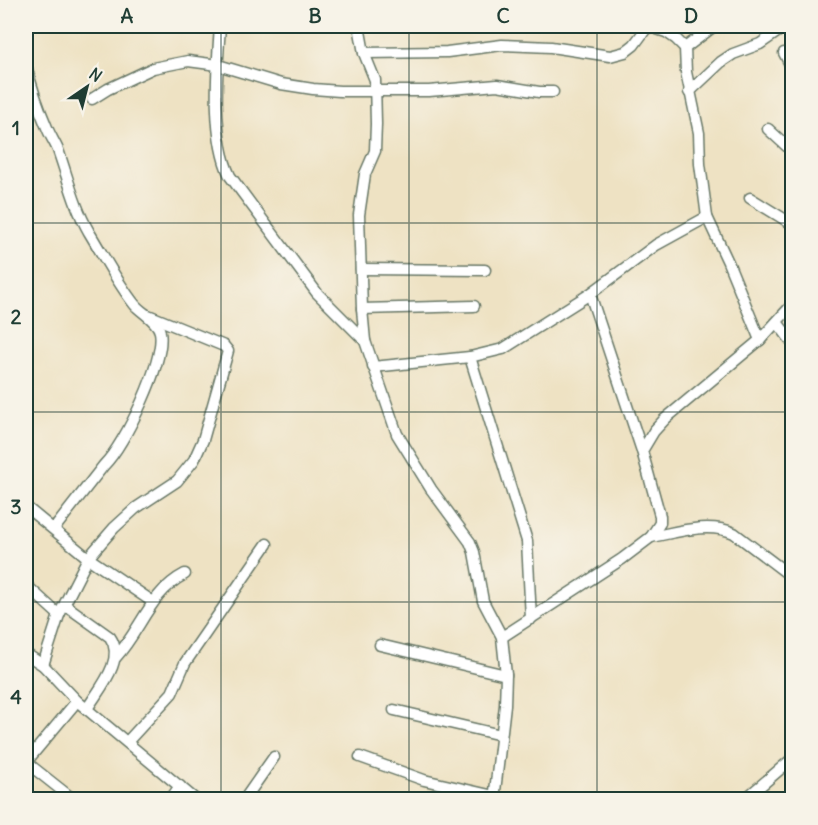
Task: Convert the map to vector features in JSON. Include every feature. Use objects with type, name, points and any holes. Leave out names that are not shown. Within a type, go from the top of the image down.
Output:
[{"type":"street","points":[[220,26],[219,141],[225,167],[230,177],[317,293],[365,341]]},
{"type":"street","points":[[359,26],[364,53],[373,72],[375,90],[375,151],[365,174],[359,206],[358,230],[365,341],[397,434],[431,489],[470,542],[483,601],[502,637],[506,675],[505,705],[494,798],[424,780],[360,757]]},
{"type":"street","points":[[364,53],[447,52],[502,45],[551,47],[610,56],[625,52],[634,45],[648,26],[671,36],[685,48],[689,92],[699,133],[700,164],[707,217],[760,340]]},
{"type":"street","points":[[685,48],[714,26]]},
{"type":"street","points":[[689,92],[721,62],[733,54],[760,44],[786,26]]},
{"type":"street","points":[[784,53],[792,68]]},
{"type":"street","points":[[92,99],[153,68],[188,62],[218,65],[281,84],[313,89],[429,90],[497,85],[553,92]]},
{"type":"street","points":[[26,65],[74,200],[86,226],[136,307],[156,325],[160,333],[158,356],[148,387],[113,456],[54,529]]},
{"type":"street","points":[[768,129],[792,151]]},
{"type":"street","points":[[750,198],[792,224]]},
{"type":"street","points":[[373,367],[470,357],[503,349],[590,294],[656,245],[707,217]]},
{"type":"street","points":[[361,269],[485,270]]},
{"type":"street","points":[[502,637],[622,560],[651,537],[660,523],[642,451],[590,294]]},
{"type":"street","points":[[642,451],[654,431],[665,419],[760,340],[792,305]]},
{"type":"street","points":[[362,309],[474,306]]},
{"type":"street","points":[[43,665],[62,610],[88,558],[136,508],[177,481],[189,469],[203,441],[228,351],[224,346],[143,312]]},
{"type":"street","points":[[777,322],[792,342]]},
{"type":"street","points":[[470,357],[527,542],[531,619]]},
{"type":"street","points":[[26,507],[88,558],[153,603]]},
{"type":"street","points":[[651,537],[711,527],[726,529],[792,577]]},
{"type":"street","points":[[127,742],[172,693],[185,663],[267,544]]},
{"type":"street","points":[[116,657],[130,641],[165,587],[185,574]]},
{"type":"street","points":[[26,585],[62,610],[110,637],[114,644],[115,663],[87,710]]},
{"type":"street","points":[[380,645],[506,675]]},
{"type":"street","points":[[26,654],[43,665],[87,710],[196,800]]},
{"type":"street","points":[[75,800],[26,762],[77,701]]},
{"type":"street","points":[[394,710],[501,735]]},
{"type":"street","points":[[244,800],[274,756]]},
{"type":"street","points":[[744,800],[792,759]]},
{"type":"street","points":[[170,800],[180,786]]}]
